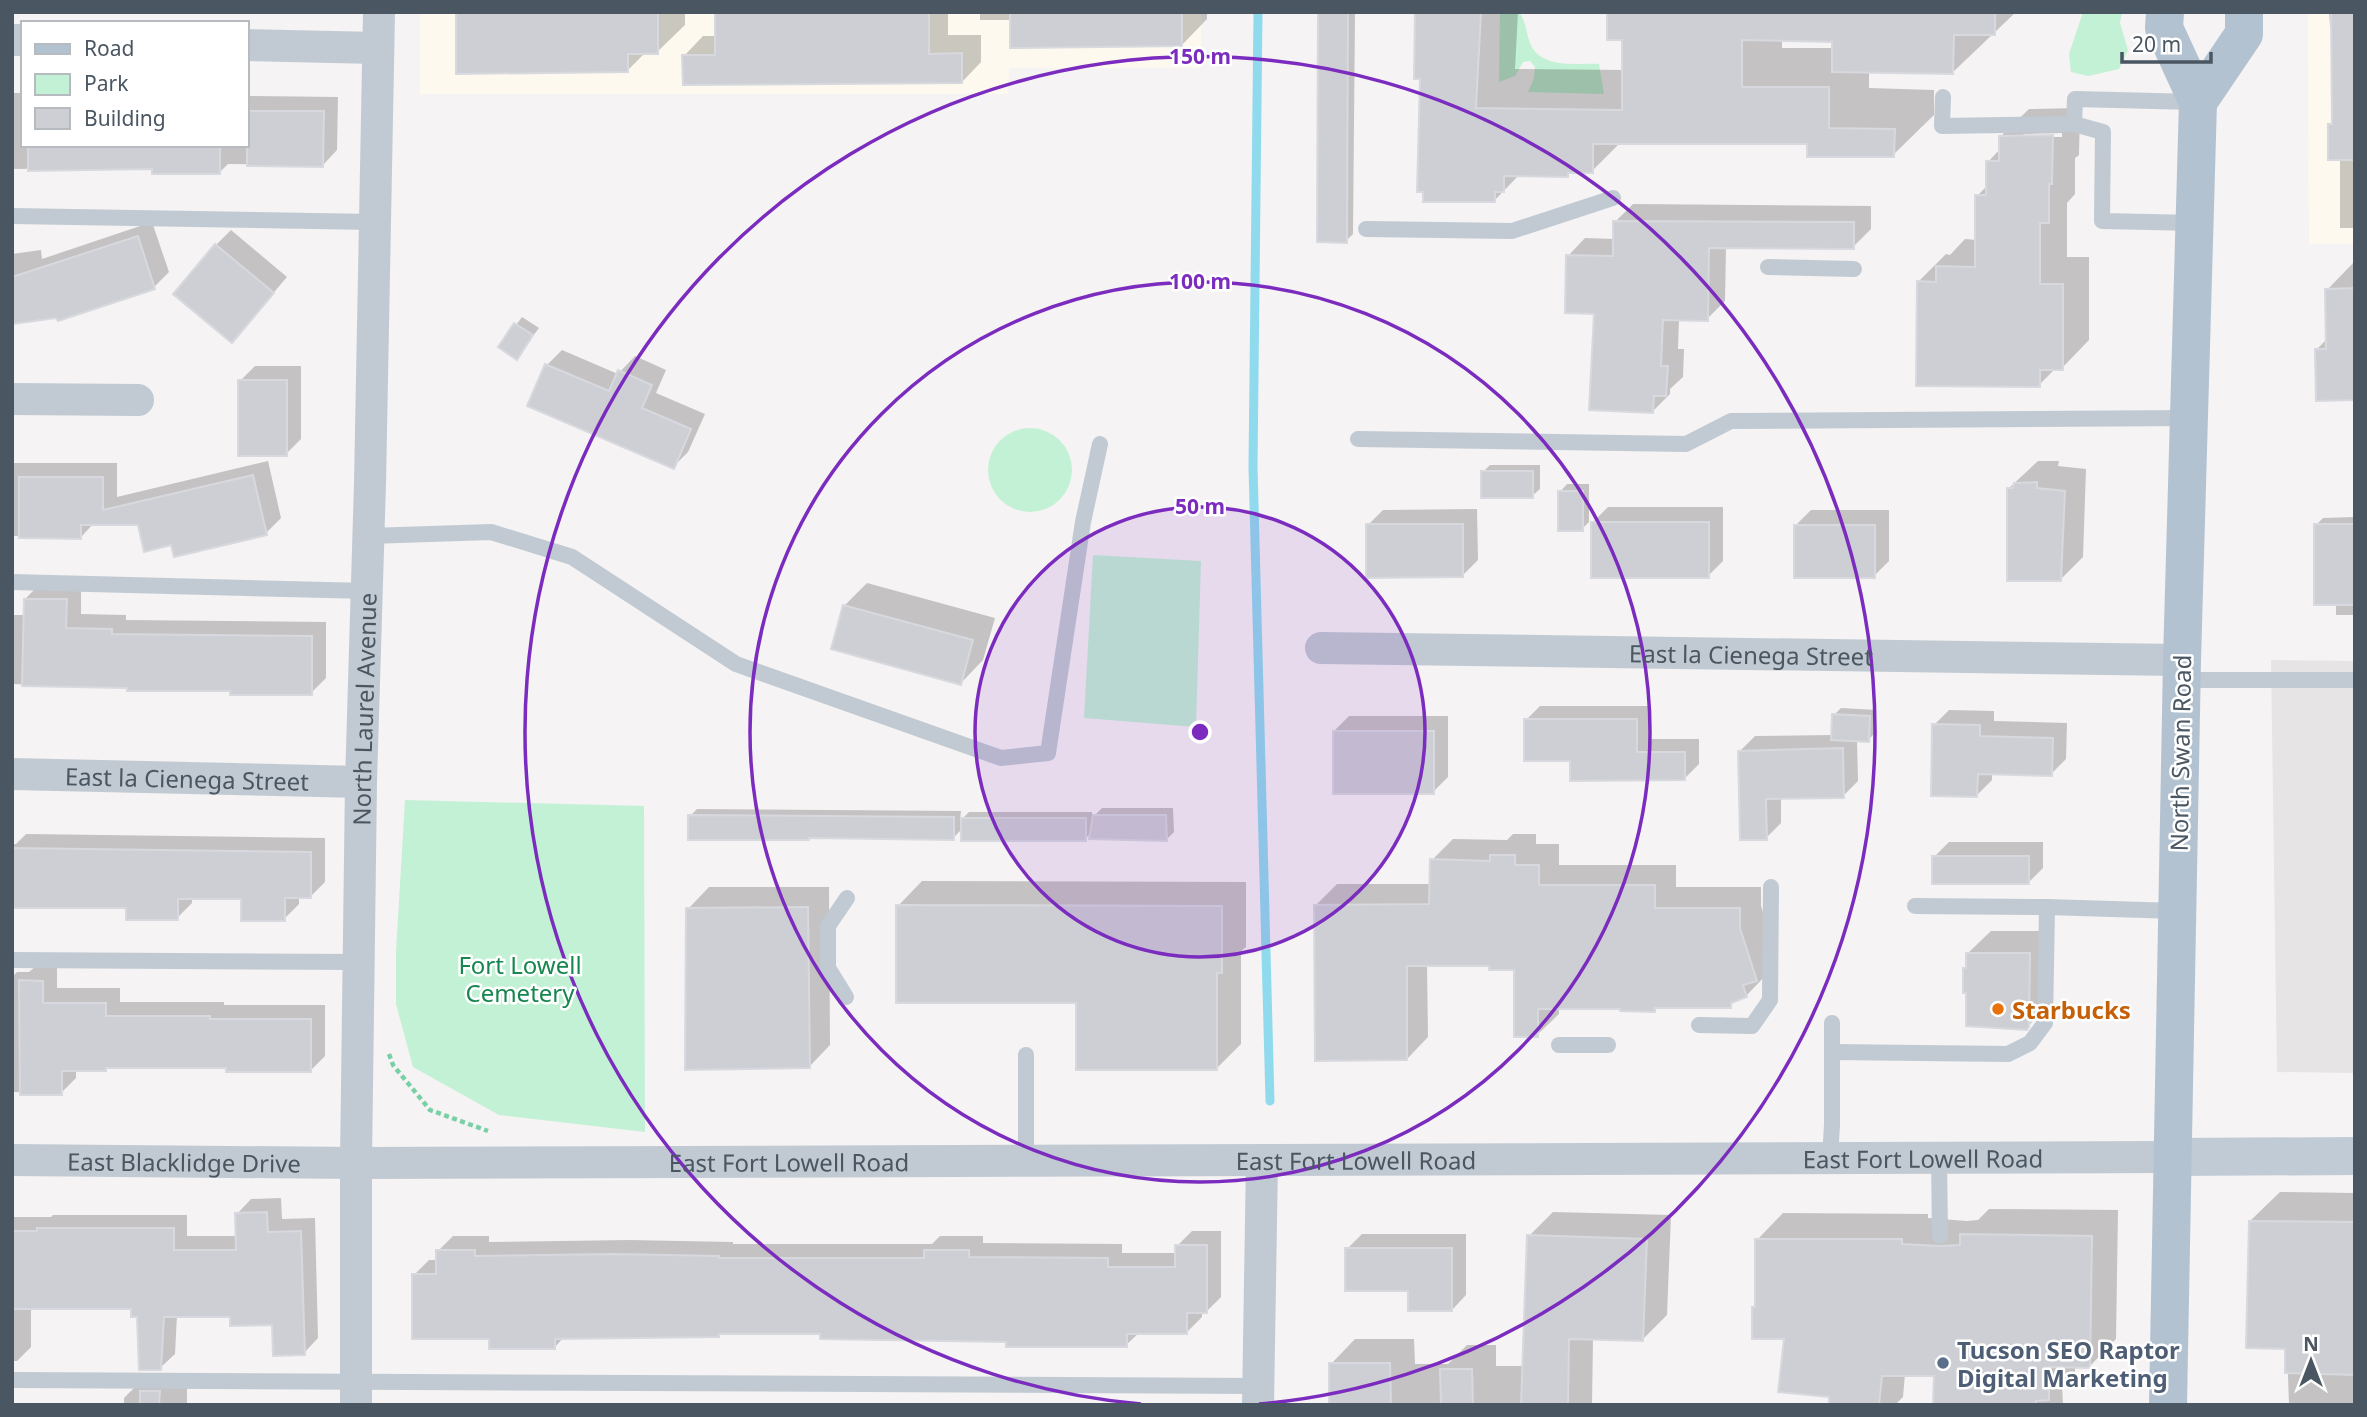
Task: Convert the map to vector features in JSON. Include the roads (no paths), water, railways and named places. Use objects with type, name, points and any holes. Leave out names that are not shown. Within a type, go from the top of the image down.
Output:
[{"type":"main road","name":"North Swan Road","points":[[2165,12],[2164,28],[2198,102],[2182,670],[2168,1405]]},
{"type":"main road","points":[[2198,102],[2244,34],[2244,12]]},
{"type":"street","name":"North Laurel Avenue","points":[[356,1393],[361,782],[369,536],[379,12]]},
{"type":"street","points":[[248,45],[377,48]]},
{"type":"street","points":[[12,400],[138,400]]},
{"type":"street","name":"East la Cienega Street","points":[[1321,648],[2182,670]]},
{"type":"street","name":"East la Cienega Street","points":[[12,774],[361,782]]},
{"type":"street","name":"East Fort Lowell Road","points":[[356,1163],[2355,1156]]},
{"type":"street","name":"East Blacklidge Drive","points":[[12,1160],[356,1163]]},
{"type":"street","points":[[1258,1395],[1262,1160]]},
{"type":"lane","points":[[1943,97],[1942,126],[2074,124],[2103,132],[2102,221],[2195,223]]},
{"type":"lane","points":[[2074,124],[2075,99],[2198,102]]},
{"type":"lane","points":[[1366,229],[1512,231],[1613,198]]},
{"type":"lane","points":[[12,216],[374,222]]},
{"type":"lane","points":[[1768,267],[1854,269]]},
{"type":"lane","points":[[1358,439],[1686,444],[1731,421],[2189,418]]},
{"type":"lane","points":[[369,536],[491,532],[572,557],[736,664],[1001,758],[1048,753],[1083,522],[1100,444]]},
{"type":"lane","points":[[12,582],[367,591]]},
{"type":"lane","points":[[2182,670],[2355,680]]},
{"type":"lane","points":[[1699,1026],[1752,1026],[1770,1000],[1770,887]]},
{"type":"lane","points":[[846,997],[828,968],[828,926],[847,898]]},
{"type":"lane","points":[[1915,906],[2177,911]]},
{"type":"lane","points":[[1832,1052],[2008,1054],[2030,1044],[2045,1023],[2047,907]]},
{"type":"lane","points":[[12,960],[359,962]]},
{"type":"lane","points":[[1830,1158],[1832,1023]]},
{"type":"lane","points":[[1559,1045],[1608,1045]]},
{"type":"lane","points":[[1026,1055],[1026,1161]]},
{"type":"lane","points":[[1939,1158],[1940,1236]]},
{"type":"lane","points":[[12,1380],[356,1393],[1258,1395]]},
{"type":"waterway","points":[[1258,12],[1253,467],[1270,1101]]},
{"type":"place","name":"Starbucks","points":[[1998,1009]]},
{"type":"place","name":"Tucson SEO Raptor Digital Marketing","points":[[1943,1363]]},
{"type":"park label","name":"Fort Lowell Cemetery","points":[[520,978]]}]
